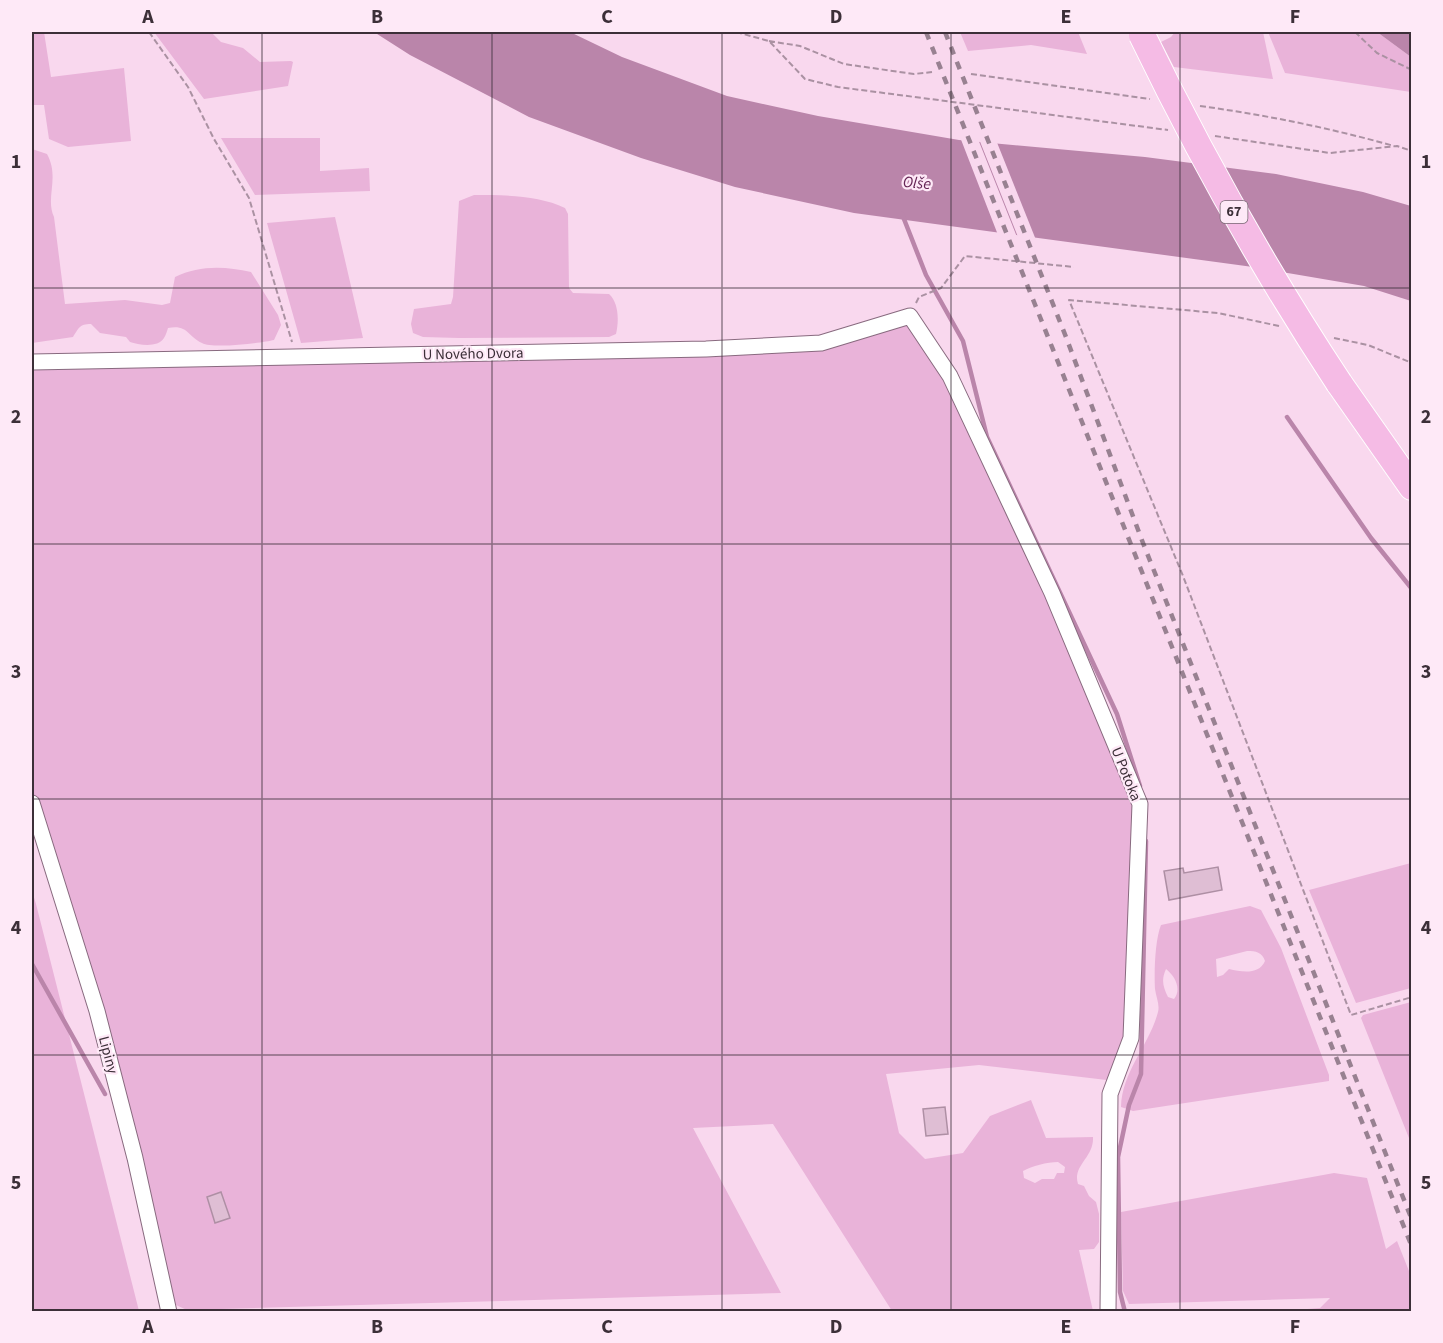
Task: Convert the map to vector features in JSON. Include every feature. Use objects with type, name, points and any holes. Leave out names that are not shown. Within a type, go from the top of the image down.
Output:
[{"type":"main road","name":"67","points":[[1141,33],[1186,125],[1272,279],[1339,383],[1412,487]]},
{"type":"street","name":"U Nového Dvora","points":[[32,362],[706,349],[821,343],[910,316]]},
{"type":"street","name":"U Potoka","points":[[910,316],[950,376],[1052,593],[1140,804],[1131,1038],[1110,1094],[1108,1311]]},
{"type":"street","name":"Lipiny","points":[[32,803],[97,1011],[135,1158],[169,1311]]},
{"type":"path","points":[[149,32],[188,87],[214,139],[249,198],[296,357]]},
{"type":"path","points":[[736,32],[800,46],[844,64],[914,74],[932,72]]},
{"type":"path","points":[[1355,32],[1377,53],[1412,70]]},
{"type":"path","points":[[769,41],[805,79],[838,87],[1172,130]]},
{"type":"path","points":[[1210,136],[1330,153],[1397,146],[1412,150]]},
{"type":"path","points":[[910,316],[919,297],[941,288],[965,256],[1074,267]]},
{"type":"path","points":[[1287,328],[1218,313],[1069,300],[1182,576],[1351,1015],[1412,997]]},
{"type":"path","points":[[1333,338],[1368,345],[1412,363]]},
{"type":"shaded area","points":[[32,32],[44,32],[51,77],[124,68],[131,141],[68,147],[49,139],[44,105],[32,105]]},
{"type":"shaded area","points":[[154,32],[211,32],[221,42],[243,48],[260,62],[291,61],[293,62],[288,86],[204,99]]},
{"type":"shaded area","points":[[960,32],[1078,32],[1087,54],[1031,45],[968,51]]},
{"type":"shaded area","points":[[1175,32],[1263,32],[1273,79],[1174,67],[1161,42]]},
{"type":"shaded area","points":[[1268,32],[1377,32],[1411,57],[1411,92],[1285,73]]},
{"type":"shaded area","points":[[221,138],[320,138],[320,171],[369,168],[370,191],[255,195]]},
{"type":"shaded area","points":[[32,149],[47,154],[51,163],[53,179],[51,202],[65,304],[125,300],[162,305],[170,303],[175,277],[184,273],[193,270],[222,268],[241,270],[251,272],[278,315],[281,325],[274,340],[237,345],[208,345],[197,340],[184,329],[175,327],[168,328],[161,341],[143,345],[130,342],[126,337],[100,333],[91,324],[87,324],[78,329],[73,337],[32,343]]},
{"type":"shaded area","points":[[474,195],[532,198],[565,208],[568,214],[569,288],[573,293],[609,294],[615,302],[617,312],[616,334],[609,337],[459,338],[423,337],[413,333],[411,324],[414,309],[451,304],[459,201]]},
{"type":"shaded area","points":[[335,217],[363,338],[301,343],[267,223]]},
{"type":"shaded area","points":[[910,316],[950,376],[1140,804],[1131,1038],[1115,1081],[979,1065],[886,1074],[899,1133],[925,1159],[963,1153],[990,1116],[1031,1100],[1046,1138],[1093,1137],[1090,1151],[1080,1166],[1077,1177],[1078,1184],[1084,1186],[1089,1196],[1096,1202],[1099,1214],[1099,1242],[1094,1249],[1079,1250],[1093,1311],[892,1311],[773,1124],[693,1128],[781,1293],[187,1310],[167,1301],[135,1158],[32,803],[32,362],[821,343]],"holes":[[[1058,1162],[1065,1167],[1064,1173],[1057,1173],[1054,1179],[1042,1179],[1035,1183],[1024,1178],[1023,1171],[1031,1167]]]},
{"type":"shaded area","points":[[1411,863],[1411,988],[1356,1003],[1309,890]]},
{"type":"shaded area","points":[[32,891],[36,904],[139,1311],[32,1311]]},
{"type":"shaded area","points":[[1250,906],[1261,910],[1281,948],[1329,1075],[1329,1081],[1133,1111],[1121,1107],[1126,1082],[1158,1012],[1155,965],[1157,939],[1161,925]],"holes":[[[1247,951],[1256,952],[1264,958],[1265,961],[1259,969],[1250,971],[1229,969],[1217,977],[1216,959]],[[1166,969],[1176,983],[1177,991],[1174,999],[1168,997],[1164,987]]]},
{"type":"shaded area","points":[[1412,1002],[1411,1143],[1361,1018],[1363,1015]]},
{"type":"shaded area","points":[[1334,1173],[1367,1178],[1386,1249],[1397,1241],[1411,1276],[1411,1311],[1282,1311],[1320,1308],[1330,1298],[1129,1304],[1123,1291],[1121,1212]]},
{"type":"water","name":"Olše","points":[[374,32],[570,32],[622,57],[727,96],[818,116],[959,140],[1145,157],[1276,174],[1363,192],[1411,206],[1411,301],[1364,286],[1253,267],[854,213],[735,187],[641,158],[529,117],[410,55]]},
{"type":"water","points":[[1377,32],[1411,32],[1411,57]]},
{"type":"pier","points":[[960,137],[978,139],[1017,237],[998,235]]},
{"type":"pier","points":[[979,139],[996,140],[1036,240],[1018,237]]},
{"type":"building","points":[[1218,867],[1222,890],[1169,900],[1164,871],[1183,868],[1184,873]]},
{"type":"building","points":[[945,1107],[948,1134],[926,1136],[923,1109]]},
{"type":"building","points":[[221,1192],[230,1218],[215,1223],[207,1197]]},
{"type":"waterway","points":[[902,214],[926,275],[963,341],[987,437],[1117,714],[1140,786]]},
{"type":"waterway","points":[[1287,417],[1371,538],[1412,589]]},
{"type":"waterway","points":[[1125,1312],[1120,1292],[1118,1157],[1129,1105],[1141,1074],[1146,841]]},
{"type":"waterway","points":[[32,964],[105,1094]]},
{"type":"railway","points":[[926,32],[1412,1247]]},
{"type":"railway","points":[[945,32],[1066,337],[1143,543],[1412,1220]]}]
